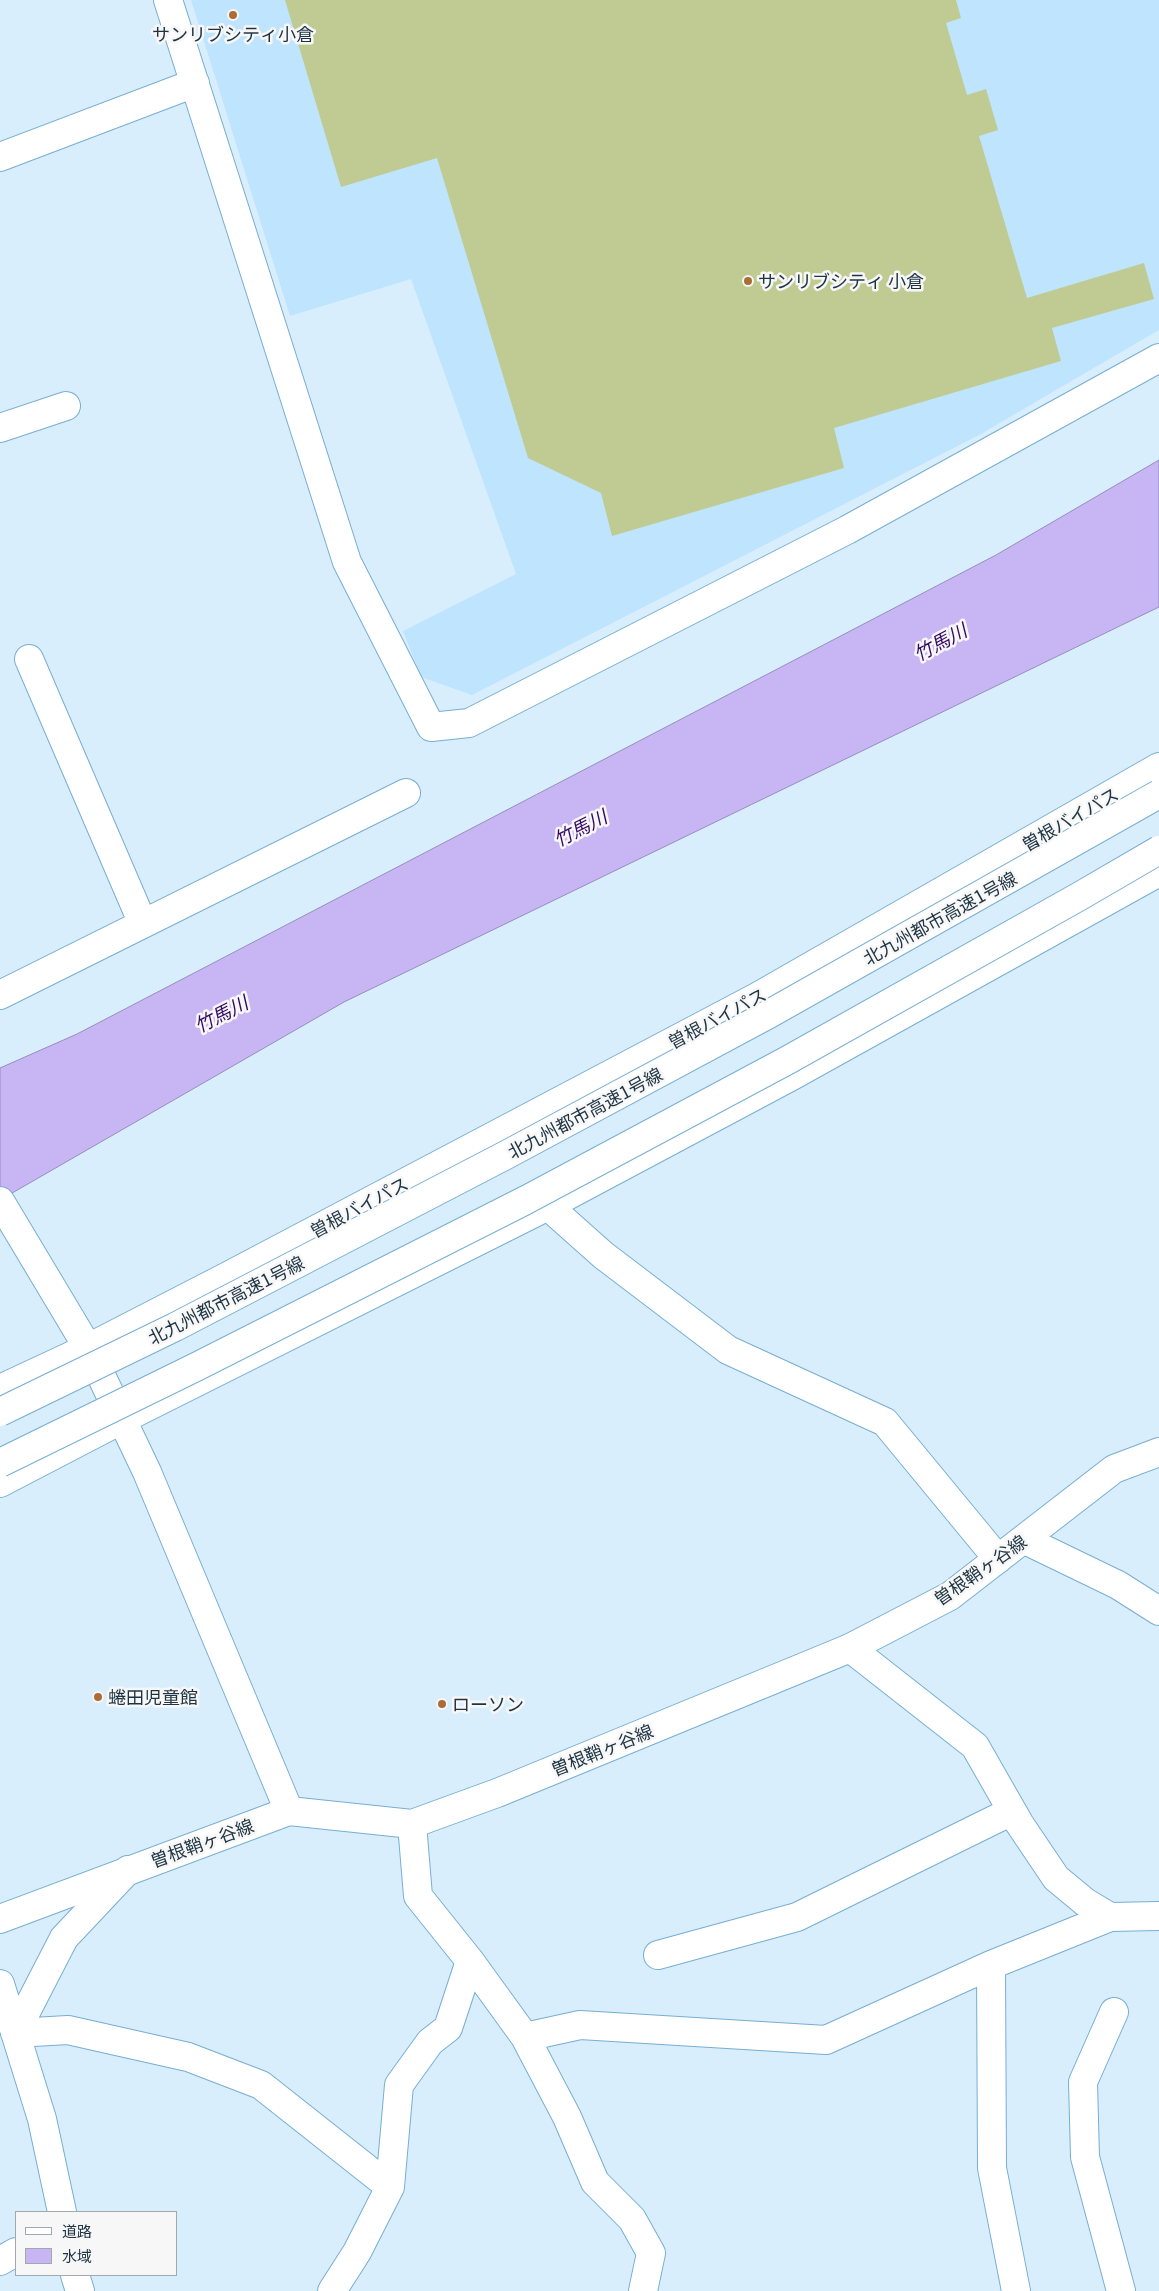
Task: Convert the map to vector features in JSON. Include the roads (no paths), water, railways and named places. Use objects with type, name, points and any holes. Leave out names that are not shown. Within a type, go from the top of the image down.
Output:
[{"type":"main road","points":[[168,0],[347,562],[431,727],[469,723],[848,530],[1159,358]]},
{"type":"main road","points":[[0,156],[195,83]]},
{"type":"main road","points":[[0,428],[66,406]]},
{"type":"main road","points":[[29,659],[143,924]]},
{"type":"main road","name":"曽根バイパス","points":[[0,1388],[88,1348],[497,1136],[757,997],[1159,768]]},
{"type":"main road","points":[[0,995],[406,793]]},
{"type":"main road","name":"北九州都市高速1号線","points":[[0,1412],[175,1327],[506,1155],[769,1014],[1159,794]]},
{"type":"main road","points":[[0,1463],[204,1363],[526,1200],[796,1055],[1159,850]]},
{"type":"main road","points":[[0,1483],[121,1420],[548,1206],[792,1076],[1159,872]]},
{"type":"main road","points":[[548,1206],[603,1255],[728,1350],[885,1422],[998,1560]]},
{"type":"main road","points":[[4,1207],[88,1348],[146,1472],[289,1811]]},
{"type":"main road","name":"曽根鞘ヶ谷線","points":[[0,1919],[289,1811],[412,1824],[497,1793],[850,1648],[950,1596],[1114,1469],[1159,1452]]},
{"type":"main road","points":[[1024,1540],[1118,1585],[1159,1611]]},
{"type":"main road","points":[[850,1648],[975,1746],[1012,1811],[1056,1878],[1085,1902],[1110,1917]]},
{"type":"main road","points":[[658,1955],[797,1917],[1012,1811]]},
{"type":"main road","points":[[412,1824],[418,1896],[470,1961],[525,2037],[567,2116],[595,2182],[632,2219],[652,2253],[643,2291]]},
{"type":"main road","points":[[15,2033],[64,1938],[128,1870]]},
{"type":"main road","points":[[525,2037],[580,2025],[826,2040],[992,1965],[1110,1917],[1159,1916]]},
{"type":"main road","points":[[332,2291],[358,2252],[390,2187],[399,2085],[430,2042],[448,2028],[470,1961]]},
{"type":"main road","points":[[992,1965],[992,2168],[1016,2291]]},
{"type":"main road","points":[[0,1984],[42,2119],[62,2211]]},
{"type":"main road","points":[[1114,2012],[1083,2082],[1086,2157],[1121,2291]]},
{"type":"main road","points":[[15,2033],[68,2030],[188,2057],[260,2085],[390,2187]]},
{"type":"main road","points":[[0,2261],[15,2253]]},
{"type":"main road","points":[[75,2276],[80,2291]]},
{"type":"water","name":"竹馬川","points":[[1159,460],[1159,607],[344,1002],[0,1200],[0,1068],[77,1034],[996,555]]},
{"type":"place","name":"サンリブシティ小倉","points":[[233,15]]},
{"type":"place","name":"サンリブシティ 小倉","points":[[748,281]]},
{"type":"place","name":"蜷田児童館","points":[[98,1697]]},
{"type":"place","name":"ローソン","points":[[442,1704]]}]
